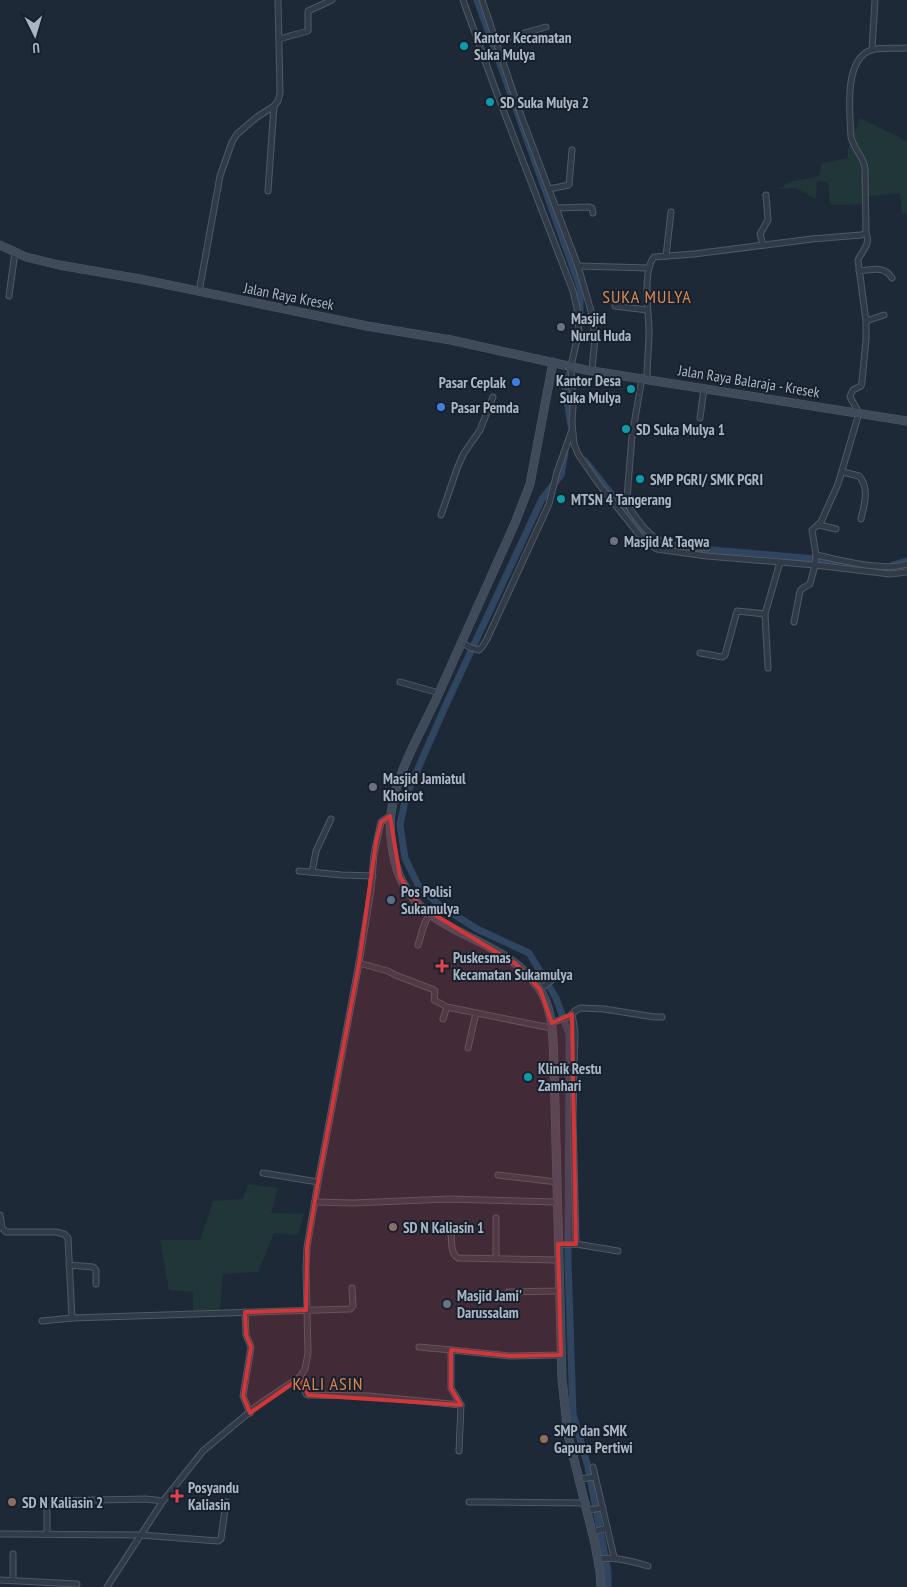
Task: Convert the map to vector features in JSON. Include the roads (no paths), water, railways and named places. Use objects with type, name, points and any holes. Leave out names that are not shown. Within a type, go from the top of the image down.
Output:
[{"type":"main road","name":"Jalan Raya Kresek","points":[[0,245],[26,257],[59,265],[140,279],[367,326],[460,342],[589,370]]},
{"type":"main road","points":[[553,362],[530,484],[516,523],[406,764],[390,816],[393,849],[400,877],[420,906],[452,928],[509,958],[542,987],[551,1025],[554,1065],[562,1379],[567,1428],[589,1507],[599,1559],[601,1587]]},
{"type":"main road","name":"Jalan Raya Balaraja - Kresek","points":[[589,370],[907,421]]},
{"type":"street","points":[[199,292],[220,176],[232,142],[237,134],[278,101],[280,93],[278,0]]},
{"type":"street","points":[[279,40],[308,31],[308,11],[332,0]]},
{"type":"street","points":[[463,0],[496,91],[589,304],[595,337],[589,370]]},
{"type":"street","points":[[482,0],[520,113],[556,208],[572,266],[578,324],[578,338],[573,367],[574,444],[578,454],[598,483],[648,544],[657,549],[780,562],[815,560],[894,567],[907,564]]},
{"type":"street","points":[[872,50],[875,0]]},
{"type":"street","points":[[496,41],[546,27]]},
{"type":"street","points":[[794,622],[800,591],[810,584],[815,560],[812,531],[819,525],[833,498],[843,472],[859,413],[850,396],[852,392],[861,386],[862,382],[866,321],[858,260],[867,247],[868,238],[866,233],[865,168],[852,138],[849,99],[850,83],[855,69],[863,56],[872,50],[907,48]]},
{"type":"street","points":[[268,192],[274,106]]},
{"type":"street","points":[[549,189],[569,185],[572,150]]},
{"type":"street","points":[[762,245],[760,234],[768,220],[766,195]]},
{"type":"street","points":[[556,208],[589,207],[592,208],[593,213]]},
{"type":"street","points":[[666,256],[671,212]]},
{"type":"street","points":[[707,548],[666,544],[656,540],[644,529],[628,504],[632,436],[644,378],[649,330],[646,299],[651,261],[654,257],[866,233]]},
{"type":"street","points":[[10,296],[15,252]]},
{"type":"street","points":[[572,266],[650,268]]},
{"type":"street","points":[[858,271],[882,269],[888,272],[892,278]]},
{"type":"street","points":[[615,306],[647,310]]},
{"type":"street","points":[[866,321],[884,315]]},
{"type":"street","points":[[700,418],[704,388]]},
{"type":"street","points":[[440,515],[458,466],[464,453],[480,430],[493,397]]},
{"type":"street","points":[[461,642],[481,650],[487,639],[550,504],[562,458],[573,429]]},
{"type":"street","points":[[843,472],[859,476],[864,483],[865,495],[861,519]]},
{"type":"street","points":[[819,525],[836,529]]},
{"type":"street","points":[[815,560],[890,574],[907,572]]},
{"type":"street","points":[[768,668],[765,614],[780,562]]},
{"type":"street","points":[[700,653],[725,656],[737,611],[765,614]]},
{"type":"street","points":[[400,682],[439,693]]},
{"type":"street","points":[[107,1587],[163,1501],[203,1451],[250,1412],[300,1378],[307,1362],[307,1247],[359,962],[373,876],[374,854],[381,822],[390,816]]},
{"type":"street","points":[[312,872],[316,851],[330,819]]},
{"type":"street","points":[[299,870],[373,876]]},
{"type":"street","points":[[418,945],[429,914]]},
{"type":"street","points":[[359,962],[388,971],[432,989],[435,991],[434,1000],[447,1007],[476,1013],[551,1025],[571,1015],[577,1009],[585,1008],[662,1017]]},
{"type":"street","points":[[542,987],[552,979],[566,974]]},
{"type":"street","points":[[443,1019],[447,1007]]},
{"type":"street","points":[[468,1048],[476,1013]]},
{"type":"street","points":[[571,1015],[575,1032],[573,1117],[574,1244]]},
{"type":"street","points":[[263,1173],[318,1182]]},
{"type":"street","points":[[498,1176],[557,1182]]},
{"type":"street","points":[[315,1202],[353,1204],[449,1200],[557,1202]]},
{"type":"street","points":[[0,1215],[2,1228],[6,1232],[56,1232],[64,1234],[68,1238],[72,1318]]},
{"type":"street","points":[[496,1218],[496,1259]]},
{"type":"street","points":[[451,1233],[452,1252],[458,1258],[559,1260]]},
{"type":"street","points":[[560,1244],[574,1244],[618,1251]]},
{"type":"street","points":[[69,1265],[93,1267],[96,1270],[96,1284]]},
{"type":"street","points":[[42,1321],[72,1318],[351,1309],[352,1288]]},
{"type":"street","points":[[508,1292],[559,1291]]},
{"type":"street","points":[[245,1312],[246,1335],[251,1346],[243,1396],[250,1412]]},
{"type":"street","points":[[419,1347],[510,1356],[561,1355]]},
{"type":"street","points":[[451,1350],[450,1383],[454,1395],[461,1405],[459,1451]]},
{"type":"street","points":[[300,1378],[306,1394],[369,1396],[461,1405]]},
{"type":"street","points":[[593,1467],[593,1477],[602,1508],[611,1557]]},
{"type":"street","points":[[582,1478],[593,1477]]},
{"type":"street","points":[[47,1534],[47,1504],[50,1501],[137,1499],[163,1501]]},
{"type":"street","points":[[0,1534],[141,1535],[218,1540],[220,1538],[226,1502]]},
{"type":"street","points":[[469,1502],[602,1508]]},
{"type":"street","points":[[594,1531],[605,1529]]},
{"type":"street","points":[[13,1554],[13,1580]]},
{"type":"street","points":[[599,1559],[611,1557],[648,1566]]},
{"type":"street","points":[[0,1580],[77,1584]]},
{"type":"waterway","points":[[477,0],[580,287],[580,316]]},
{"type":"waterway","points":[[571,368],[565,387],[571,426]]},
{"type":"waterway","points":[[565,453],[561,475],[542,499],[444,709],[406,796],[400,825],[405,858],[418,885],[439,905],[477,929],[529,953],[556,998],[569,1034],[568,1261],[573,1414],[588,1467],[608,1572],[608,1587]]},
{"type":"waterway","points":[[585,461],[650,540],[658,544],[671,546]]},
{"type":"waterway","points":[[701,549],[838,561]]},
{"type":"waterway","points":[[893,565],[907,561]]},
{"type":"place","name":"Kantor Kecamatan Suka Mulya","points":[[464,46]]},
{"type":"place","name":"SD Suka Mulya 2","points":[[490,102]]},
{"type":"place","name":"Masjid Nurul Huda","points":[[561,327]]},
{"type":"place","name":"Pasar Ceplak","points":[[516,382]]},
{"type":"place","name":"Kantor Desa Suka Mulya","points":[[631,389]]},
{"type":"place","name":"Pasar Pemda","points":[[441,407]]},
{"type":"place","name":"SD Suka Mulya 1","points":[[626,429]]},
{"type":"place","name":"SMP PGRI/ SMK PGRI","points":[[640,479]]},
{"type":"place","name":"MTSN 4 Tangerang","points":[[561,499]]},
{"type":"place","name":"Masjid At Taqwa","points":[[614,541]]},
{"type":"place","name":"Masjid Jamiatul Khoirot","points":[[373,787]]},
{"type":"place","name":"Pos Polisi Sukamulya","points":[[391,900]]},
{"type":"place","name":"Puskesmas Kecamatan Sukamulya","points":[[442,966]]},
{"type":"place","name":"Klinik Restu Zamhari","points":[[528,1077]]},
{"type":"place","name":"SD N Kaliasin 1","points":[[393,1227]]},
{"type":"place","name":"Masjid Jami' Darussalam","points":[[447,1304]]},
{"type":"place","name":"SMP dan SMK Gapura Pertiwi","points":[[544,1439]]},
{"type":"place","name":"Posyandu Kaliasin","points":[[177,1496]]},
{"type":"place","name":"SD N Kaliasin 2","points":[[12,1502]]},
{"type":"district","name":"SUKA MULYA","points":[[647,296]]},
{"type":"district","name":"KALI ASIN","points":[[328,1383]]}]
